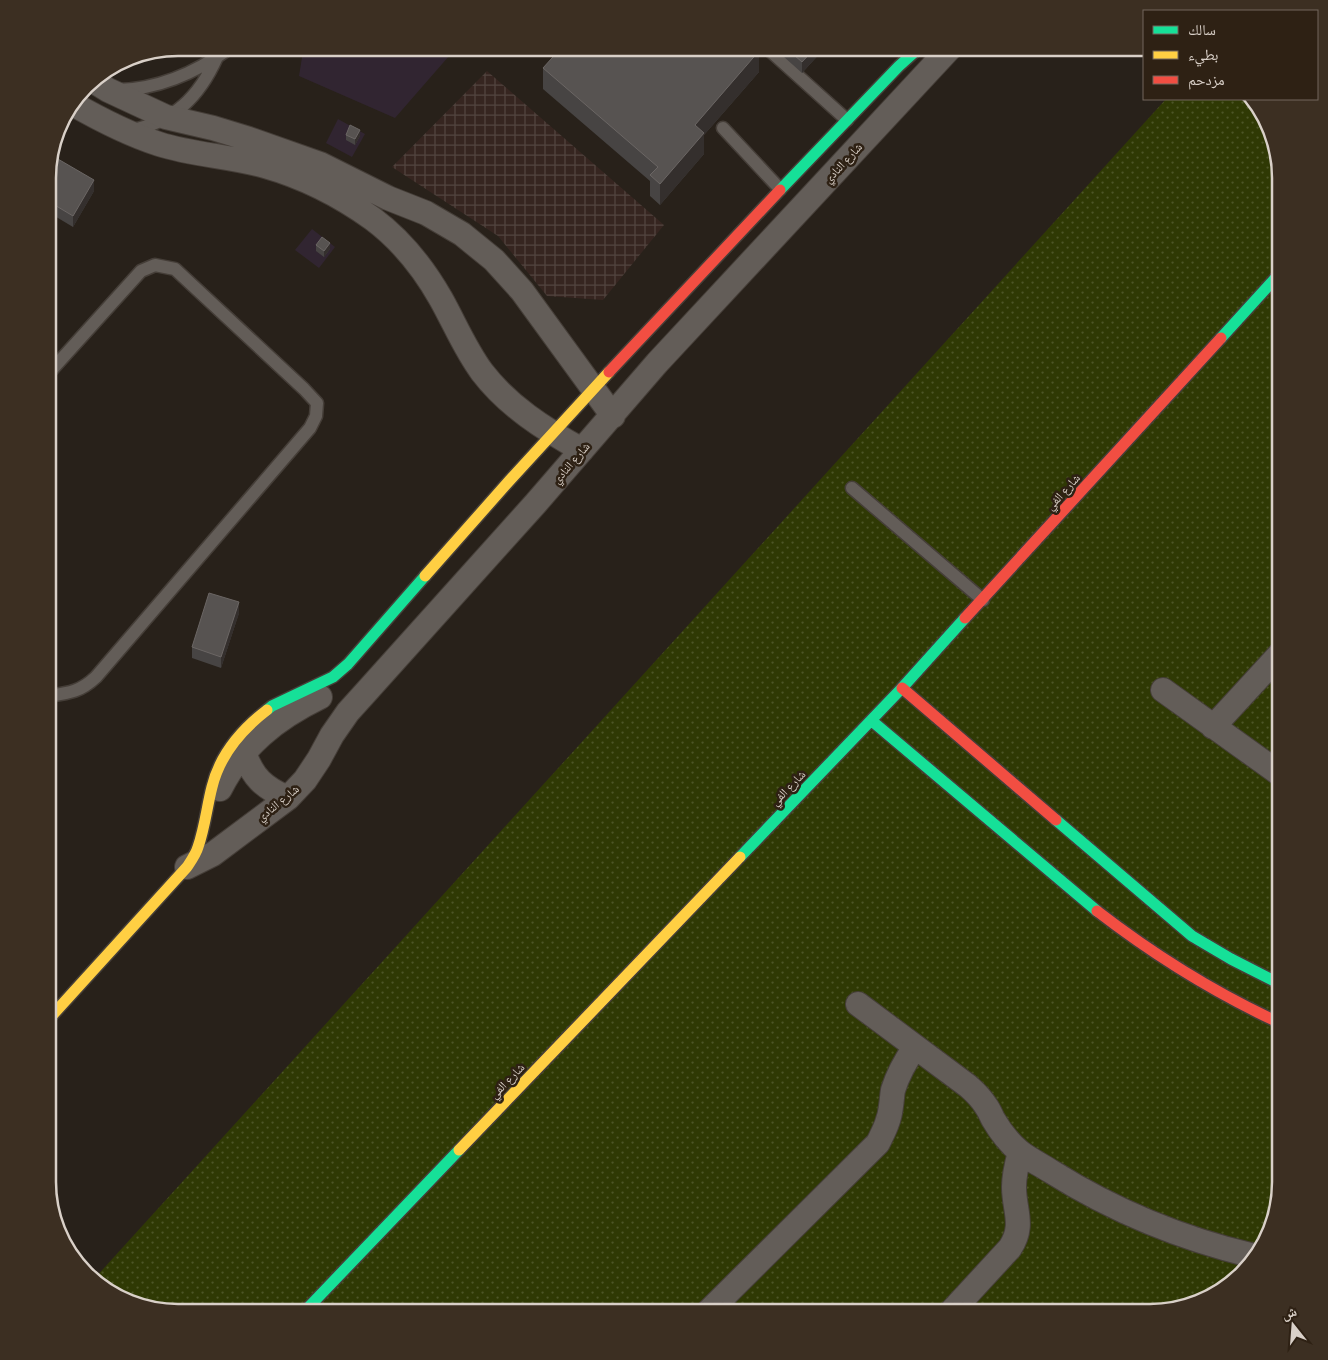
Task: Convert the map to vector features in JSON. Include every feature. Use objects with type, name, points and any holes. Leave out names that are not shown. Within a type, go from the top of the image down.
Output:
[{"type":"street","name":"شارع النادي","points":[[56,1011],[187,867],[198,848],[220,761],[234,740],[251,722],[272,706],[333,677],[348,664],[510,480],[594,389],[780,189],[909,57]]},
{"type":"street","name":"شارع النادي","points":[[187,867],[213,854],[288,798],[305,780],[348,712],[536,503],[657,363],[942,57]]},
{"type":"street","points":[[100,85],[166,117],[213,128],[320,164],[388,198],[426,213],[462,234],[494,260],[522,291],[613,416]]},
{"type":"street","points":[[79,107],[124,132],[159,144],[195,153],[231,158],[265,166],[298,177],[353,205],[376,221],[413,259],[442,301],[466,349],[500,393],[522,412],[553,434],[582,450]]},
{"type":"street","name":"شارع الفي","points":[[312,1304],[872,721],[1272,282]]},
{"type":"street","points":[[1213,727],[1272,663]]},
{"type":"street","points":[[203,828],[226,777],[244,752],[273,724],[334,688],[340,681],[348,664]]},
{"type":"street","points":[[902,688],[1192,936],[1272,980]]},
{"type":"street","points":[[1163,690],[1272,768]]},
{"type":"street","points":[[872,721],[1113,923],[1205,985],[1272,1019]]},
{"type":"street","points":[[244,752],[248,765],[260,781],[276,793],[288,798]]},
{"type":"street","points":[[858,1004],[968,1086],[986,1106],[1001,1131],[1020,1152],[1077,1187],[1126,1212],[1177,1233],[1248,1254]]},
{"type":"street","points":[[716,1304],[878,1144],[889,1118],[892,1092],[898,1076],[905,1061],[915,1047]]},
{"type":"street","points":[[958,1304],[1016,1239],[1018,1229],[1014,1187],[1015,1169],[1020,1152]]},
{"type":"lane","points":[[100,85],[127,90],[146,87],[182,76],[217,57]]},
{"type":"lane","points":[[124,132],[146,126],[179,109],[202,86],[217,57]]},
{"type":"lane","points":[[777,57],[847,120]]},
{"type":"lane","points":[[723,128],[780,189]]},
{"type":"lane","points":[[56,695],[69,693],[86,686],[96,677],[310,428],[316,416],[316,404],[304,389],[175,269],[155,265],[141,271],[57,364]]},
{"type":"lane","points":[[852,488],[982,600]]},
{"type":"shaded area","points":[[302,56],[449,56],[395,118],[299,76]]},
{"type":"shaded area","points":[[487,71],[664,225],[603,300],[547,296],[498,236],[392,167]]},
{"type":"shaded area","points":[[338,119],[365,134],[352,157],[326,143]]},
{"type":"shaded area","points":[[312,229],[335,247],[319,268],[295,250]]},
{"type":"green space","points":[[1165,100],[1244,100],[1255,117],[1268,146],[1272,178],[1272,1182],[1268,1214],[1259,1236],[1242,1262],[1218,1283],[1197,1294],[1166,1303],[1150,1304],[178,1304],[139,1297],[124,1291],[98,1274]]},
{"type":"building","points":[[553,56],[754,57],[695,125],[704,133],[660,184],[650,175],[658,167],[543,68]]},
{"type":"building","points":[[796,57],[807,57],[802,62]]},
{"type":"building","points":[[350,125],[360,130],[355,139],[346,135]]},
{"type":"building","points":[[58,159],[94,180],[73,216],[57,206]]},
{"type":"building","points":[[322,237],[330,243],[324,251],[316,245]]},
{"type":"building","points":[[209,593],[239,602],[221,657],[192,647]]},
{"type":"traffic: fast","points":[[780,190],[909,57]]},
{"type":"traffic: fast","points":[[1221,338],[1272,282]]},
{"type":"traffic: fast","points":[[267,710],[333,677],[348,664],[425,576]]},
{"type":"traffic: fast","points":[[740,857],[902,688],[965,618]]},
{"type":"traffic: fast","points":[[872,721],[1097,911]]},
{"type":"traffic: fast","points":[[1056,820],[1192,936],[1272,980]]},
{"type":"traffic: fast","points":[[312,1304],[459,1150]]},
{"type":"traffic: slow","points":[[425,576],[609,372]]},
{"type":"traffic: slow","points":[[56,1011],[187,867],[198,847],[212,787],[220,764],[240,734],[267,710]]},
{"type":"traffic: slow","points":[[459,1150],[740,857]]},
{"type":"traffic: jam","points":[[609,372],[780,190]]},
{"type":"traffic: jam","points":[[965,618],[1221,338]]},
{"type":"traffic: jam","points":[[902,688],[1056,820]]},
{"type":"traffic: jam","points":[[1097,911],[1140,943],[1186,972],[1232,999],[1272,1019]]}]
